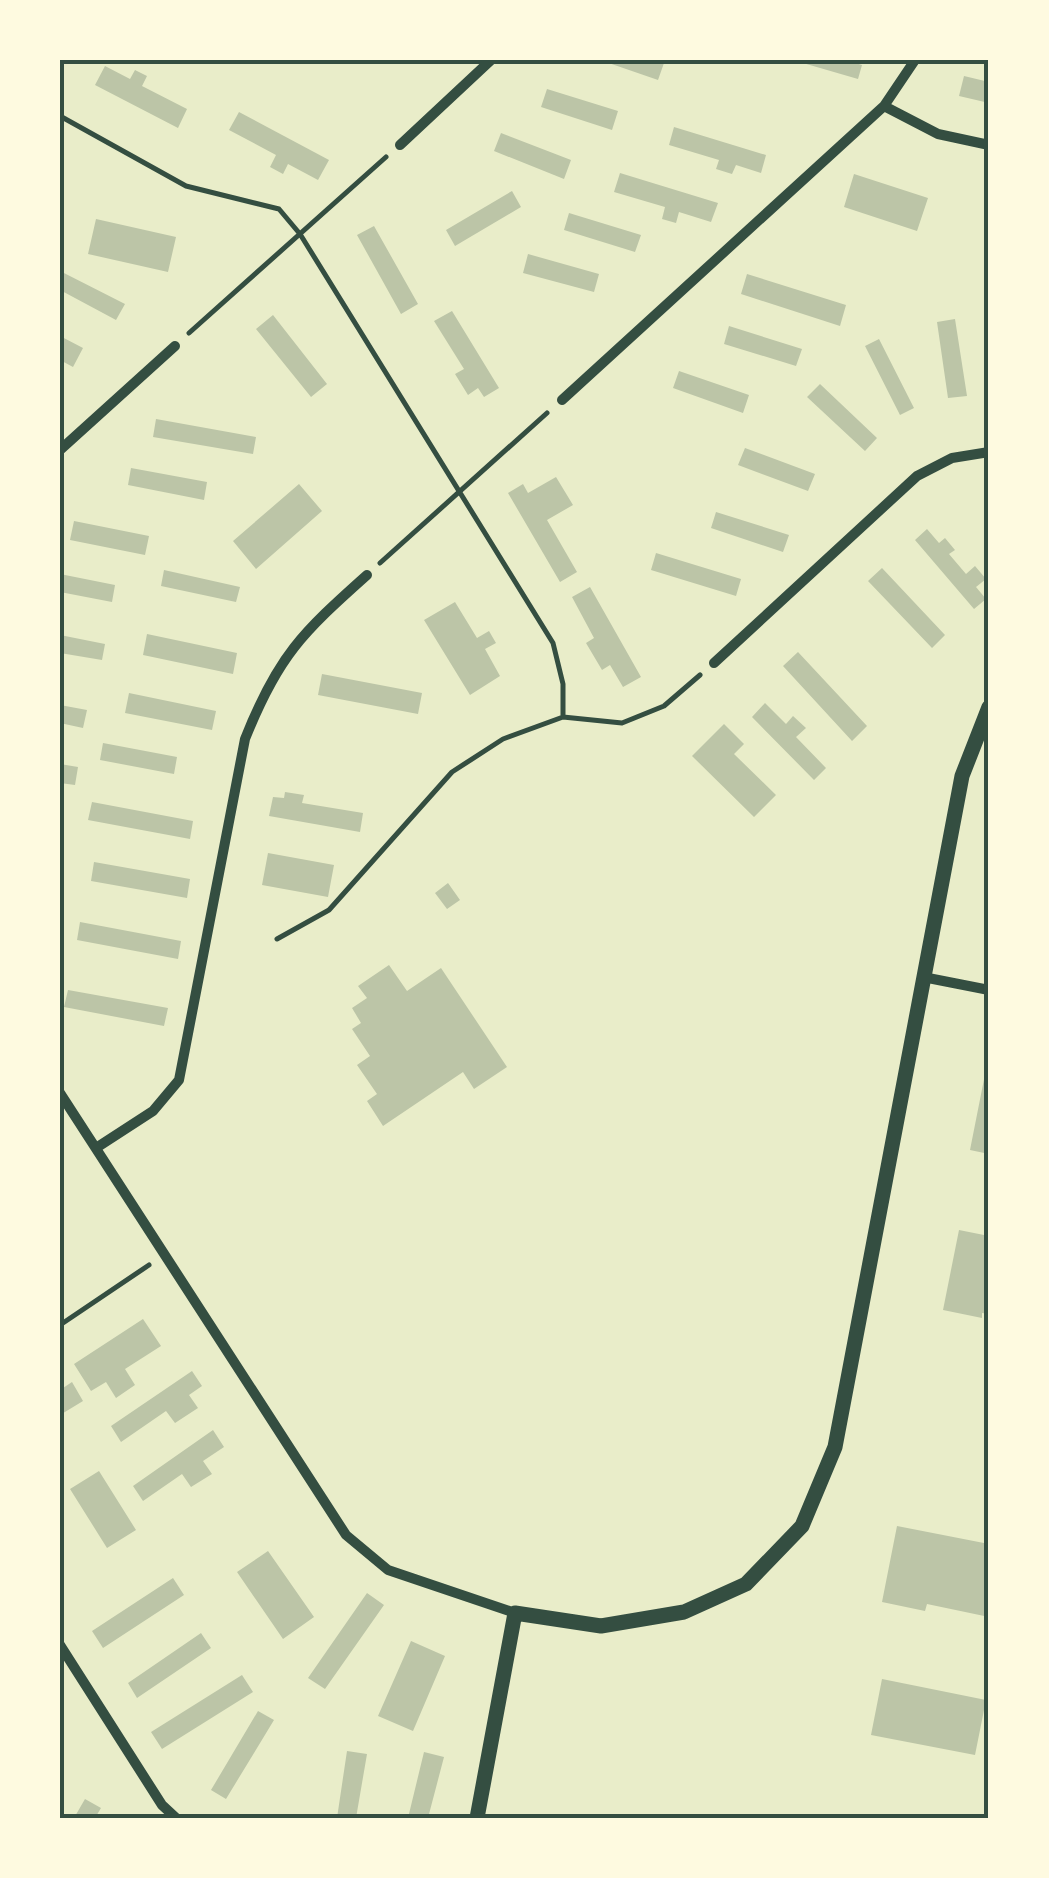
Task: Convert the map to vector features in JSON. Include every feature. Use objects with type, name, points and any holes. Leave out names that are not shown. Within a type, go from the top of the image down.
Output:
[{"type":"street","points":[[400,145],[491,60]]},
{"type":"street","points":[[562,400],[884,106],[915,60]]},
{"type":"street","points":[[884,106],[938,134],[989,145]]},
{"type":"street","points":[[60,450],[175,346]]},
{"type":"street","points":[[714,663],[917,476],[952,458],[989,452]]},
{"type":"street","points":[[96,1148],[153,1111],[179,1080],[245,739],[266,688],[300,635],[367,575]]},
{"type":"street","points":[[60,1093],[346,1535],[388,1570],[515,1613],[601,1626],[684,1612],[746,1584],[802,1526],[835,1447],[962,776],[989,707]]},
{"type":"street","points":[[923,977],[989,990]]},
{"type":"street","points":[[477,1818],[515,1613]]},
{"type":"street","points":[[60,1645],[162,1805],[176,1818]]},
{"type":"path","points":[[60,116],[186,186],[279,209],[300,234],[553,643],[563,684],[563,717]]},
{"type":"path","points":[[175,346],[400,145]]},
{"type":"path","points":[[367,575],[562,400]]},
{"type":"path","points":[[278,939],[329,910],[452,772],[503,738],[563,717],[622,723],[664,706],[714,663]]},
{"type":"path","points":[[60,1326],[83,1306],[165,1255]]},
{"type":"building","points":[[600,60],[654,60],[664,63],[658,80]]},
{"type":"building","points":[[846,60],[862,65],[858,79],[796,61]]},
{"type":"building","points":[[105,66],[130,79],[135,70],[147,76],[142,86],[187,109],[178,128],[95,85]]},
{"type":"building","points":[[964,76],[989,82],[989,103],[959,96]]},
{"type":"building","points":[[547,89],[618,111],[612,130],[541,107]]},
{"type":"building","points":[[239,112],[329,160],[318,180],[288,164],[283,174],[270,167],[276,155],[229,130]]},
{"type":"building","points":[[674,127],[766,155],[761,173],[736,165],[732,174],[716,169],[719,160],[669,145]]},
{"type":"building","points":[[501,133],[571,160],[564,179],[494,151]]},
{"type":"building","points":[[620,173],[718,203],[711,222],[679,212],[676,223],[662,219],[665,207],[614,192]]},
{"type":"building","points":[[854,174],[928,198],[917,231],[844,207]]},
{"type":"building","points":[[512,191],[521,207],[455,246],[446,230]]},
{"type":"building","points":[[569,213],[641,235],[635,252],[564,230]]},
{"type":"building","points":[[96,219],[176,237],[168,272],[88,254]]},
{"type":"building","points":[[374,226],[418,304],[401,314],[357,235]]},
{"type":"building","points":[[528,254],[599,274],[594,292],[523,273]]},
{"type":"building","points":[[60,271],[125,304],[116,320],[60,290]]},
{"type":"building","points":[[747,274],[846,305],[840,326],[741,294]]},
{"type":"building","points":[[452,311],[499,388],[484,397],[478,388],[468,395],[455,374],[464,369],[434,321]]},
{"type":"building","points":[[273,315],[327,384],[311,397],[256,329]]},
{"type":"building","points":[[955,319],[967,396],[948,398],[937,322]]},
{"type":"building","points":[[729,326],[802,349],[796,366],[724,344]]},
{"type":"building","points":[[60,336],[83,348],[73,367],[60,360]]},
{"type":"building","points":[[879,339],[914,408],[900,415],[865,346]]},
{"type":"building","points":[[679,371],[749,395],[743,413],[673,388]]},
{"type":"building","points":[[820,384],[877,438],[865,451],[807,397]]},
{"type":"building","points":[[156,419],[256,437],[253,454],[153,437]]},
{"type":"building","points":[[745,448],[815,474],[808,491],[738,465]]},
{"type":"building","points":[[131,468],[207,482],[204,500],[128,485]]},
{"type":"building","points":[[556,477],[573,505],[547,520],[577,572],[560,582],[508,493],[523,484],[528,493]]},
{"type":"building","points":[[299,484],[322,511],[256,569],[233,541]]},
{"type":"building","points":[[716,512],[789,535],[783,552],[711,528]]},
{"type":"building","points":[[74,521],[149,536],[145,555],[70,540]]},
{"type":"building","points":[[927,529],[939,543],[945,538],[955,550],[949,554],[966,574],[975,566],[986,579],[976,587],[986,599],[974,609],[915,540]]},
{"type":"building","points":[[656,553],[741,579],[736,596],[651,570]]},
{"type":"building","points":[[882,568],[945,635],[932,648],[868,581]]},
{"type":"building","points":[[164,570],[240,587],[236,602],[161,586]]},
{"type":"building","points":[[60,574],[115,585],[112,602],[60,592]]},
{"type":"building","points":[[590,587],[641,677],[623,687],[610,665],[602,670],[586,643],[594,638],[572,597]]},
{"type":"building","points":[[455,602],[477,638],[489,631],[496,643],[485,649],[500,676],[470,695],[424,620]]},
{"type":"building","points":[[147,634],[237,653],[233,674],[143,655]]},
{"type":"building","points":[[60,635],[105,644],[102,660],[60,653]]},
{"type":"building","points":[[798,652],[867,726],[852,741],[783,666]]},
{"type":"building","points":[[322,674],[422,693],[418,714],[318,695]]},
{"type":"building","points":[[129,693],[216,711],[212,730],[125,713]]},
{"type":"building","points":[[765,703],[786,724],[793,716],[806,728],[796,737],[826,768],[814,780],[752,717]]},
{"type":"building","points":[[60,705],[87,710],[83,728],[60,723]]},
{"type":"building","points":[[724,724],[744,744],[734,754],[776,795],[754,817],[692,756]]},
{"type":"building","points":[[103,743],[177,757],[174,774],[100,760]]},
{"type":"building","points":[[60,764],[78,767],[75,785],[60,783]]},
{"type":"building","points":[[285,792],[304,795],[302,803],[363,813],[360,832],[269,816],[273,797],[284,798]]},
{"type":"building","points":[[92,802],[193,821],[190,839],[88,820]]},
{"type":"building","points":[[268,853],[334,865],[328,897],[262,885]]},
{"type":"building","points":[[94,862],[190,879],[187,898],[91,881]]},
{"type":"building","points":[[448,883],[460,900],[447,909],[435,893]]},
{"type":"building","points":[[80,922],[181,941],[178,959],[77,940]]},
{"type":"building","points":[[389,965],[407,991],[441,968],[507,1067],[474,1089],[463,1072],[383,1126],[367,1101],[377,1094],[357,1065],[370,1056],[352,1029],[361,1023],[352,1008],[367,998],[358,986]]},
{"type":"building","points":[[68,990],[168,1008],[164,1026],[64,1007]]},
{"type":"building","points":[[989,1064],[989,1154],[970,1150]]},
{"type":"building","points":[[959,1230],[989,1236],[989,1314],[982,1313],[982,1318],[943,1310]]},
{"type":"building","points":[[143,1319],[161,1346],[125,1369],[135,1385],[116,1398],[106,1382],[91,1391],[74,1364]]},
{"type":"building","points":[[192,1371],[202,1386],[189,1395],[198,1408],[175,1423],[166,1411],[121,1442],[111,1426]]},
{"type":"building","points":[[72,1382],[83,1401],[60,1415],[60,1390]]},
{"type":"building","points":[[213,1430],[224,1447],[203,1461],[212,1474],[191,1487],[182,1474],[143,1501],[133,1486]]},
{"type":"building","points":[[99,1471],[136,1530],[107,1548],[70,1489]]},
{"type":"building","points":[[897,1526],[989,1544],[989,1617],[927,1604],[925,1611],[882,1602]]},
{"type":"building","points":[[268,1551],[314,1617],[283,1639],[237,1572]]},
{"type":"building","points":[[173,1578],[184,1595],[103,1648],[92,1631]]},
{"type":"building","points":[[367,1593],[384,1605],[325,1689],[308,1678]]},
{"type":"building","points":[[201,1633],[211,1648],[137,1698],[128,1683]]},
{"type":"building","points":[[411,1641],[445,1656],[413,1731],[378,1716]]},
{"type":"building","points":[[242,1675],[253,1692],[162,1749],[151,1732]]},
{"type":"building","points":[[882,1679],[986,1700],[975,1755],[871,1735]]},
{"type":"building","points":[[258,1711],[274,1720],[226,1799],[211,1790]]},
{"type":"building","points":[[347,1751],[367,1754],[356,1818],[337,1818]]},
{"type":"building","points":[[424,1752],[444,1757],[428,1818],[408,1818]]},
{"type":"building","points":[[85,1799],[101,1808],[95,1818],[74,1818]]}]
